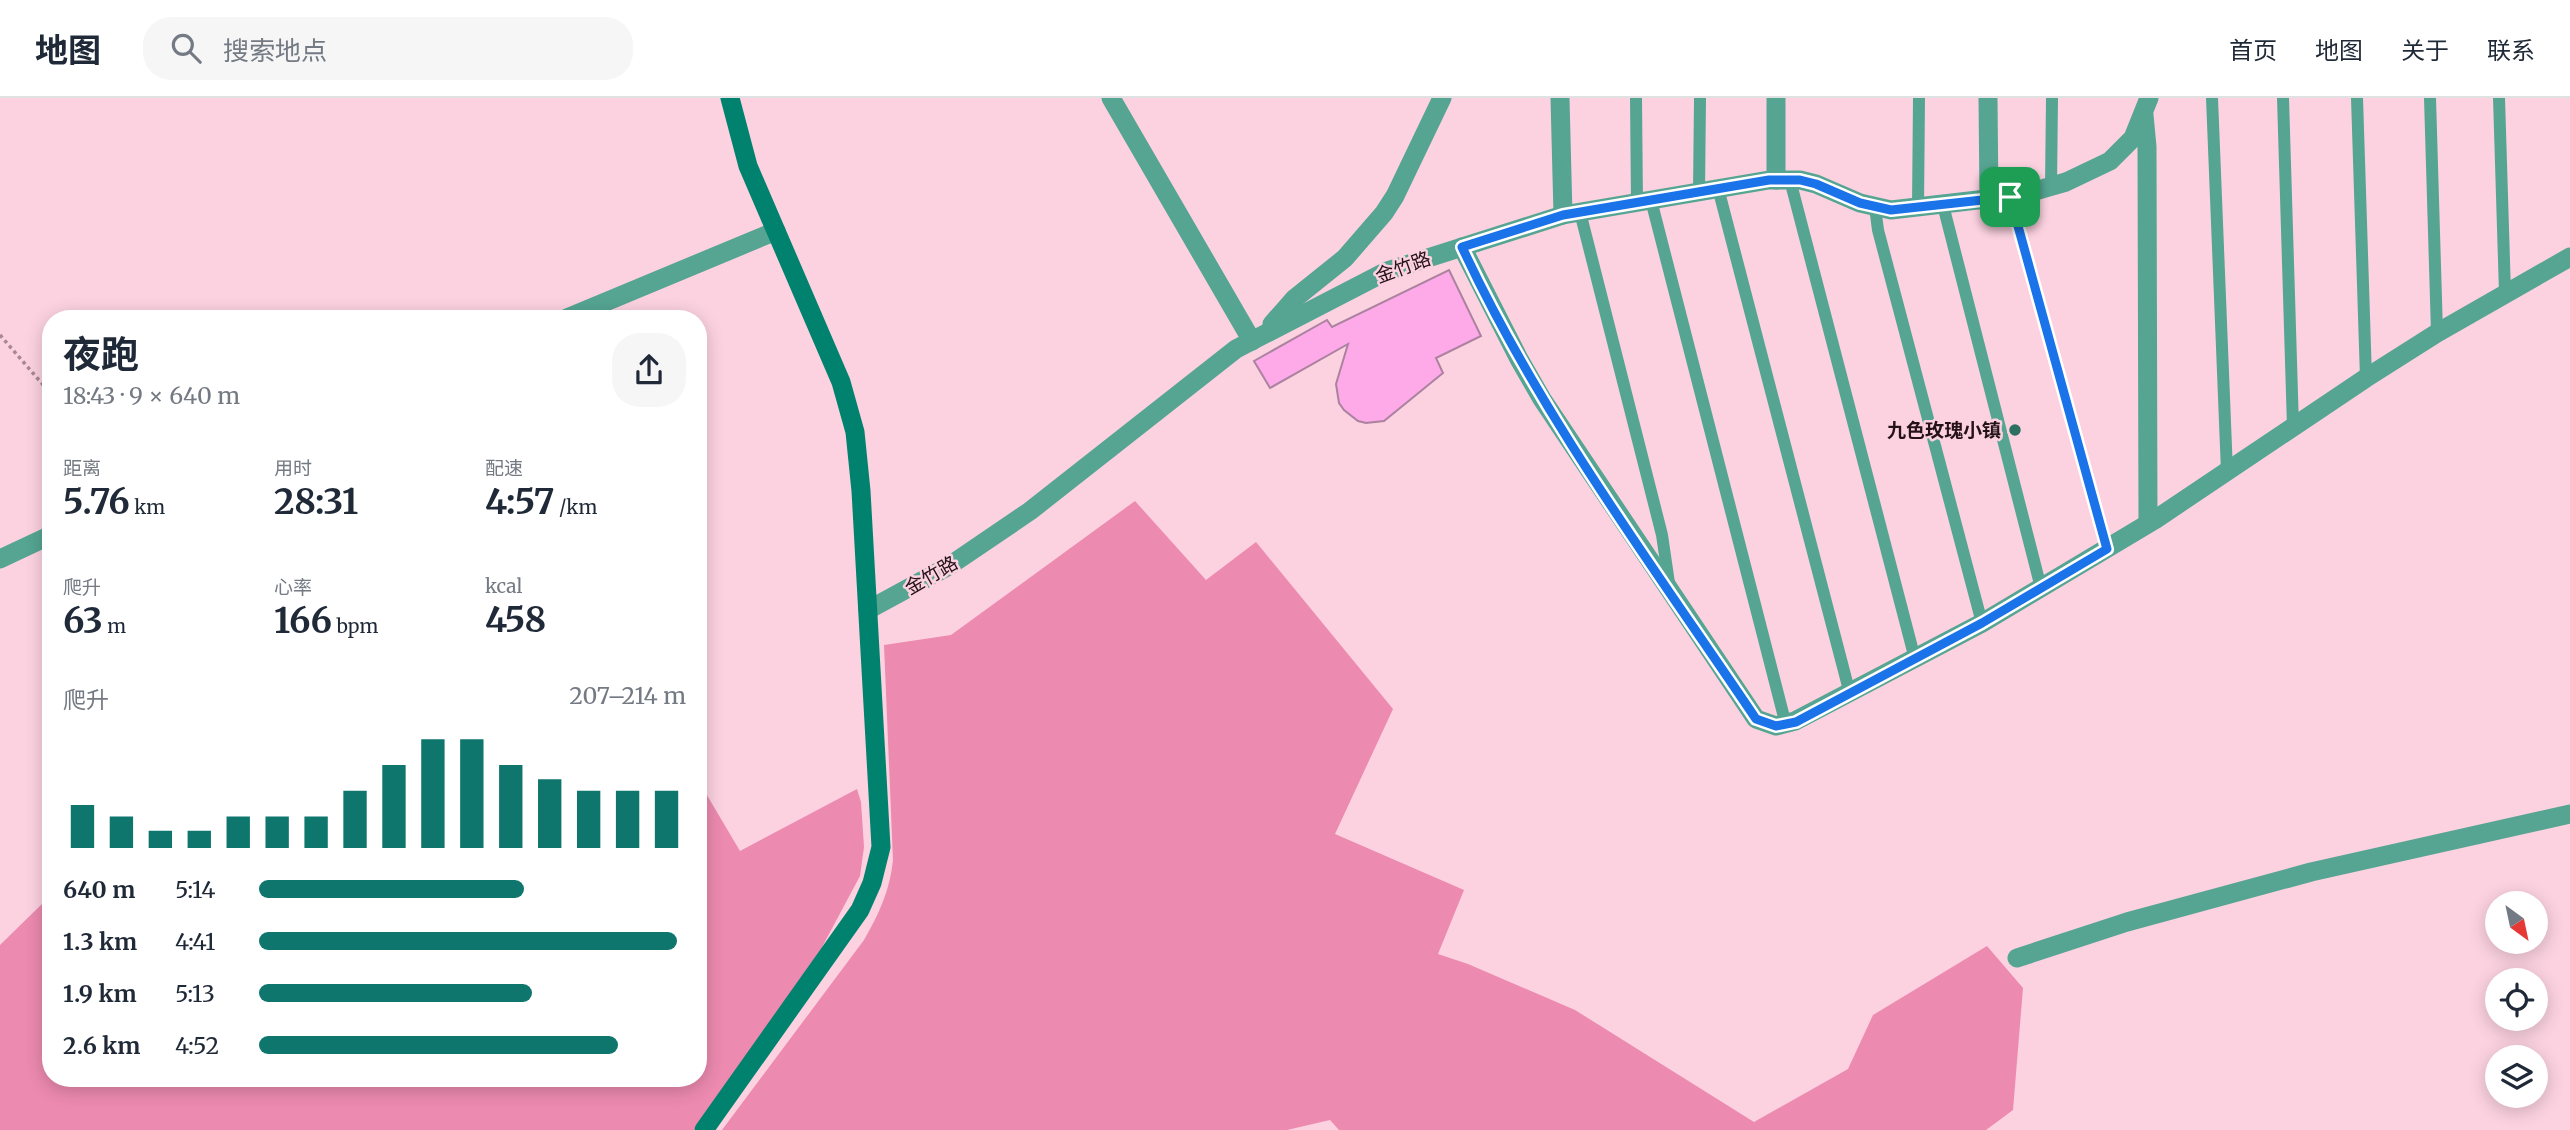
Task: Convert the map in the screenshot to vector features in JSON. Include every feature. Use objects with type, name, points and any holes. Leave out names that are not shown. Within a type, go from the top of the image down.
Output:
[{"type":"main road","points":[[704,1130],[860,910],[879,862],[881,847],[859,461],[852,419],[841,382],[743,149],[730,98]]},
{"type":"street","points":[[1111,98],[1257,338],[1294,299],[1345,258],[1384,213],[1395,196],[1442,98]]},
{"type":"street","points":[[1560,98],[1571,214]]},
{"type":"street","points":[[1776,98],[1783,180]]},
{"type":"street","points":[[1988,98],[1989,201]]},
{"type":"street","points":[[2146,101],[2148,523]]},
{"type":"street","name":"金竹路","points":[[868,610],[949,566],[988,541],[1144,424],[1236,349],[1387,271],[1571,214],[1718,188],[1783,180],[1816,184],[1875,207],[1891,210],[2010,197],[2051,187],[2096,169],[2123,150],[2133,138],[2146,101]]},
{"type":"street","points":[[586,310],[776,231]]},
{"type":"street","points":[[1462,247],[1518,359],[1542,399],[1756,719],[1769,725],[1786,725],[1982,623],[2148,523],[2437,333],[2505,293],[2568,262]]},
{"type":"street","points":[[0,559],[42,539]]},
{"type":"street","points":[[2017,958],[2127,922],[2311,872],[2570,814]]},
{"type":"lane","points":[[1636,98],[1644,201],[1786,725]]},
{"type":"lane","points":[[1699,192],[1700,98]]},
{"type":"lane","points":[[1918,208],[1919,98]]},
{"type":"lane","points":[[2051,187],[2052,98]]},
{"type":"lane","points":[[2212,98],[2227,472]]},
{"type":"lane","points":[[2283,98],[2293,427]]},
{"type":"lane","points":[[2357,98],[2366,378]]},
{"type":"lane","points":[[2430,98],[2437,333]]},
{"type":"lane","points":[[2499,98],[2505,293]]},
{"type":"lane","points":[[1783,180],[1915,659]]},
{"type":"lane","points":[[1718,188],[1850,694]]},
{"type":"lane","points":[[2010,197],[2107,549]]},
{"type":"lane","points":[[1943,205],[2041,588]]},
{"type":"lane","points":[[1875,207],[1878,230],[1982,623]]},
{"type":"lane","points":[[1571,214],[1662,535],[1670,590]]},
{"type":"path","points":[[0,335],[42,384]]},
{"type":"shaded area","points":[[1135,501],[1206,580],[1256,542],[1393,709],[1335,834],[1464,890],[1438,954],[1575,1010],[1754,1122],[1848,1069],[1873,1015],[1987,946],[2023,988],[2013,1110],[1986,1130],[1339,1130],[1330,1120],[1287,1130],[722,1130],[864,940],[886,892],[893,860],[884,645],[951,635]]},
{"type":"shaded area","points":[[857,789],[861,802],[864,847],[860,876],[821,949],[694,1130],[0,1130],[0,945],[42,904],[42,1087],[707,1087],[707,795],[740,851]]},
{"type":"building","points":[[1449,270],[1481,336],[1436,358],[1443,373],[1384,421],[1358,421],[1339,403],[1336,384],[1348,344],[1270,388],[1254,361],[1327,320],[1332,327]]},
{"type":"place","name":"九色玫瑰小镇","points":[[2015,430]]},
{"type":"route","points":[[1769,180],[1800,180],[1860,203],[1891,210],[2010,197],[2107,549],[1982,623],[1796,722],[1776,726],[1756,719],[1542,399],[1518,359],[1462,247],[1563,215],[1769,180]]}]
